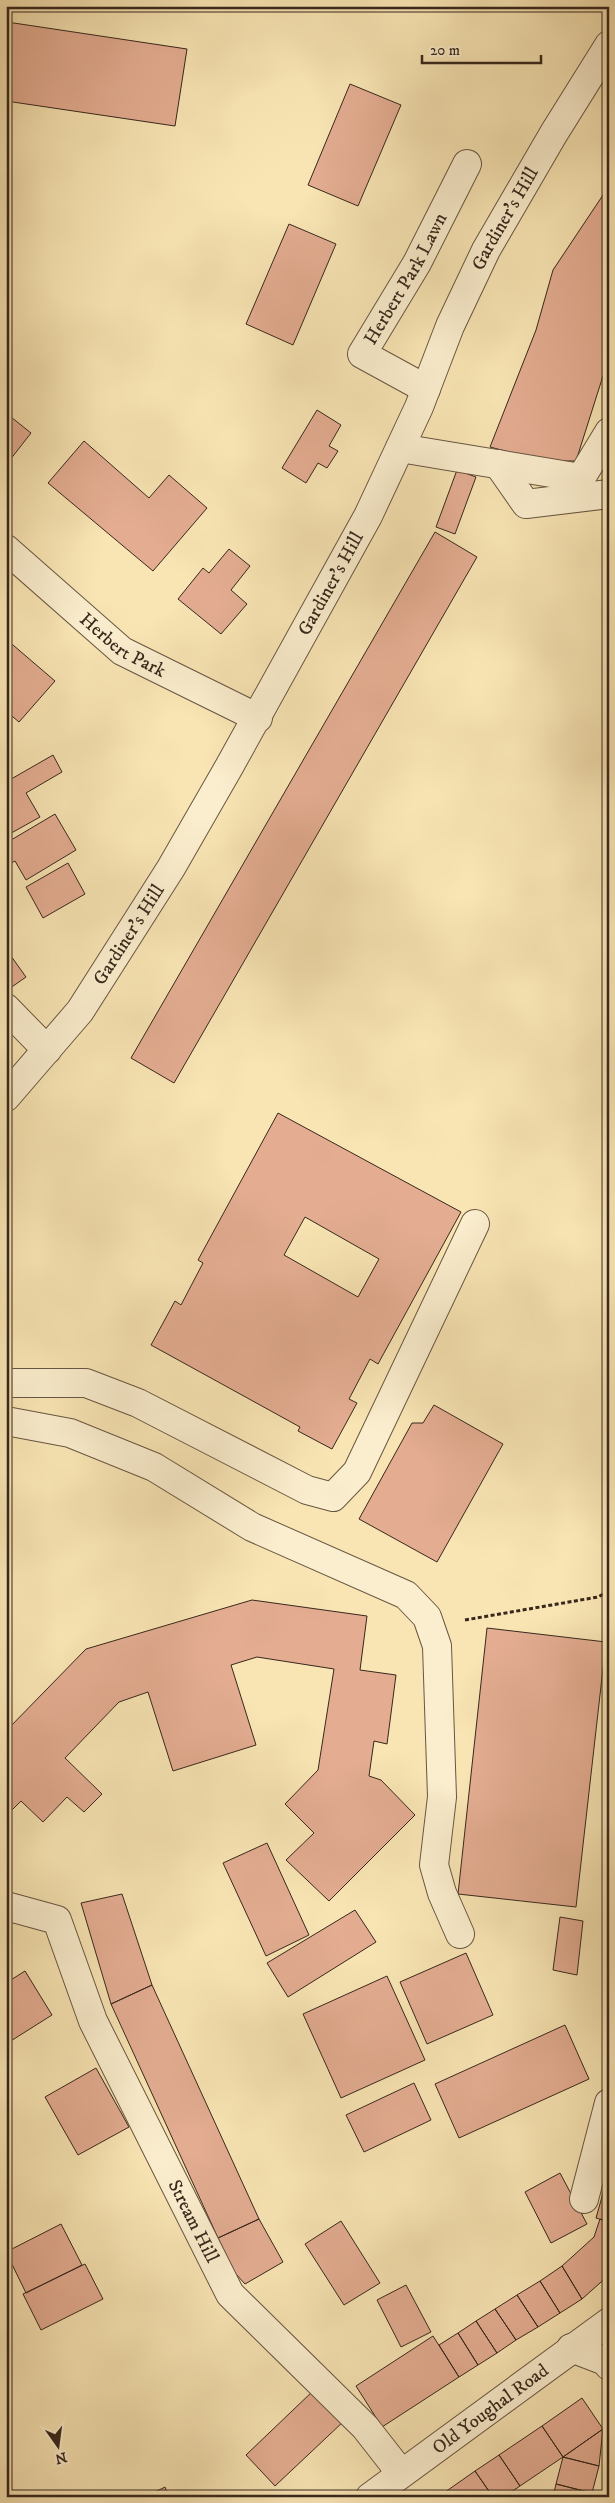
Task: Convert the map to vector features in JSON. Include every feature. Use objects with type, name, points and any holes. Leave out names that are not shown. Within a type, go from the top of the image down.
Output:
[{"type":"street","name":"Gardiner's Hill","points":[[6,1097],[80,1012],[161,885],[258,718],[368,516],[426,389],[450,326],[486,250],[554,133],[609,45]]},
{"type":"street","name":"Herbert Park Lawn","points":[[426,389],[362,354],[417,263],[467,164]]},
{"type":"street","points":[[400,448],[581,478],[609,432]]},
{"type":"street","points":[[498,464],[526,504],[609,494]]},
{"type":"street","name":"Herbert Park","points":[[6,549],[122,651],[258,718]]},
{"type":"street","points":[[6,1008],[47,1050]]},
{"type":"street","points":[[6,1382],[86,1383],[138,1403],[307,1490],[333,1497],[357,1472],[475,1224]]},
{"type":"street","points":[[6,1422],[70,1433],[154,1467],[252,1527],[406,1595],[427,1617],[437,1646],[442,1797],[434,1865],[442,1893],[460,1934]]},
{"type":"street","name":"Stream Hill","points":[[6,1906],[57,1920],[93,2021],[230,2294],[365,2427],[401,2473]]},
{"type":"street","points":[[584,2199],[609,2103]]},
{"type":"street","name":"Old Youghal Road","points":[[370,2497],[609,2322]]},
{"type":"street","points":[[571,2348],[605,2361],[609,2366]]},
{"type":"path","points":[[430,1626],[598,1598],[609,1592]]},
{"type":"building","points":[[7,22],[187,49],[175,126],[6,101]]},
{"type":"building","points":[[350,84],[401,105],[358,206],[308,185]]},
{"type":"building","points":[[609,186],[609,357],[576,461],[543,461],[490,447],[536,330],[553,270]]},
{"type":"building","points":[[289,224],[336,244],[293,345],[246,324]]},
{"type":"building","points":[[317,410],[341,425],[329,446],[338,451],[327,468],[318,463],[306,483],[282,468]]},
{"type":"building","points":[[6,413],[31,433],[6,465]]},
{"type":"building","points":[[84,441],[149,498],[169,475],[207,508],[153,571],[48,483]]},
{"type":"building","points":[[457,470],[476,477],[455,534],[436,527]]},
{"type":"building","points":[[435,532],[477,557],[174,1083],[131,1058]]},
{"type":"building","points":[[229,549],[250,566],[231,590],[247,604],[221,634],[178,599],[203,568],[209,573]]},
{"type":"building","points":[[6,639],[55,681],[19,722],[6,711]]},
{"type":"building","points":[[53,755],[62,772],[26,793],[40,817],[6,836],[6,782]]},
{"type":"building","points":[[55,814],[76,850],[26,880],[15,861],[6,866],[6,843]]},
{"type":"building","points":[[68,863],[85,894],[43,918],[26,887]]},
{"type":"building","points":[[6,949],[26,977],[6,991]]},
{"type":"building","points":[[278,1113],[461,1212],[378,1364],[370,1359],[349,1399],[357,1403],[332,1449],[298,1431],[300,1427],[151,1345],[175,1301],[181,1305],[203,1263],[198,1260]],"holes":[[[305,1217],[379,1259],[358,1297],[284,1255]]]},
{"type":"building","points":[[434,1405],[503,1444],[437,1562],[359,1519],[412,1423],[423,1423]]},
{"type":"building","points":[[252,1600],[367,1616],[360,1670],[396,1675],[387,1744],[374,1741],[369,1776],[381,1780],[415,1815],[329,1901],[286,1860],[314,1833],[285,1804],[318,1770],[334,1669],[257,1657],[231,1665],[256,1745],[173,1771],[148,1692],[119,1702],[65,1758],[102,1794],[84,1812],[67,1797],[43,1822],[21,1801],[11,1811],[6,1806],[6,1731],[86,1649]]},
{"type":"building","points":[[487,1628],[606,1642],[576,1907],[458,1894]]},
{"type":"building","points":[[267,1843],[309,1935],[266,1956],[223,1863]]},
{"type":"building","points":[[122,1894],[152,1985],[111,2004],[81,1903]]},
{"type":"building","points":[[355,1910],[376,1942],[288,1997],[267,1963]]},
{"type":"building","points":[[560,1917],[583,1921],[577,1975],[553,1970]]},
{"type":"building","points":[[466,1953],[493,2015],[427,2044],[400,1982]]},
{"type":"building","points":[[25,1971],[52,2015],[6,2044],[6,1983]]},
{"type":"building","points":[[387,1976],[425,2060],[341,2098],[303,2014]]},
{"type":"building","points":[[152,1985],[259,2219],[218,2238],[111,2004]]},
{"type":"building","points":[[565,2025],[589,2079],[459,2138],[435,2084]]},
{"type":"building","points":[[96,2068],[129,2127],[78,2155],[45,2097]]},
{"type":"building","points":[[414,2083],[431,2120],[364,2152],[346,2115]]},
{"type":"building","points":[[609,2172],[609,2222],[596,2218]]},
{"type":"building","points":[[560,2173],[587,2224],[551,2243],[525,2192]]},
{"type":"building","points":[[259,2219],[283,2262],[245,2284],[235,2273],[218,2238]]},
{"type":"building","points":[[600,2219],[609,2222],[609,2275],[582,2299],[562,2266],[594,2237]]},
{"type":"building","points":[[341,2221],[380,2283],[344,2305],[305,2244]]},
{"type":"building","points":[[61,2224],[82,2265],[26,2293],[6,2252]]},
{"type":"building","points":[[85,2264],[103,2299],[41,2330],[23,2294]]},
{"type":"building","points":[[562,2266],[582,2299],[560,2313],[540,2281]]},
{"type":"building","points":[[540,2281],[560,2313],[538,2327],[517,2295]]},
{"type":"building","points":[[406,2285],[431,2332],[401,2347],[377,2300]]},
{"type":"building","points":[[517,2295],[538,2327],[516,2340],[495,2309]]},
{"type":"building","points":[[495,2309],[516,2340],[497,2353],[476,2321]]},
{"type":"building","points":[[476,2321],[497,2353],[478,2365],[458,2333]]},
{"type":"building","points":[[458,2333],[478,2365],[459,2377],[439,2345]]},
{"type":"building","points":[[433,2336],[459,2377],[382,2427],[356,2386]]},
{"type":"building","points":[[314,2390],[344,2421],[275,2486],[246,2455]]},
{"type":"building","points":[[582,2398],[603,2429],[563,2457],[542,2426]]},
{"type":"building","points":[[542,2426],[563,2457],[520,2486],[499,2455]]},
{"type":"building","points":[[603,2429],[599,2466],[563,2457]]},
{"type":"building","points":[[499,2455],[520,2486],[504,2497],[493,2497],[475,2471]]},
{"type":"building","points":[[563,2457],[599,2466],[592,2493],[556,2484]]},
{"type":"building","points":[[475,2471],[493,2497],[438,2497]]},
{"type":"building","points":[[556,2484],[592,2493],[591,2497],[553,2497]]},
{"type":"building","points":[[165,2487],[169,2497],[145,2497]]}]
